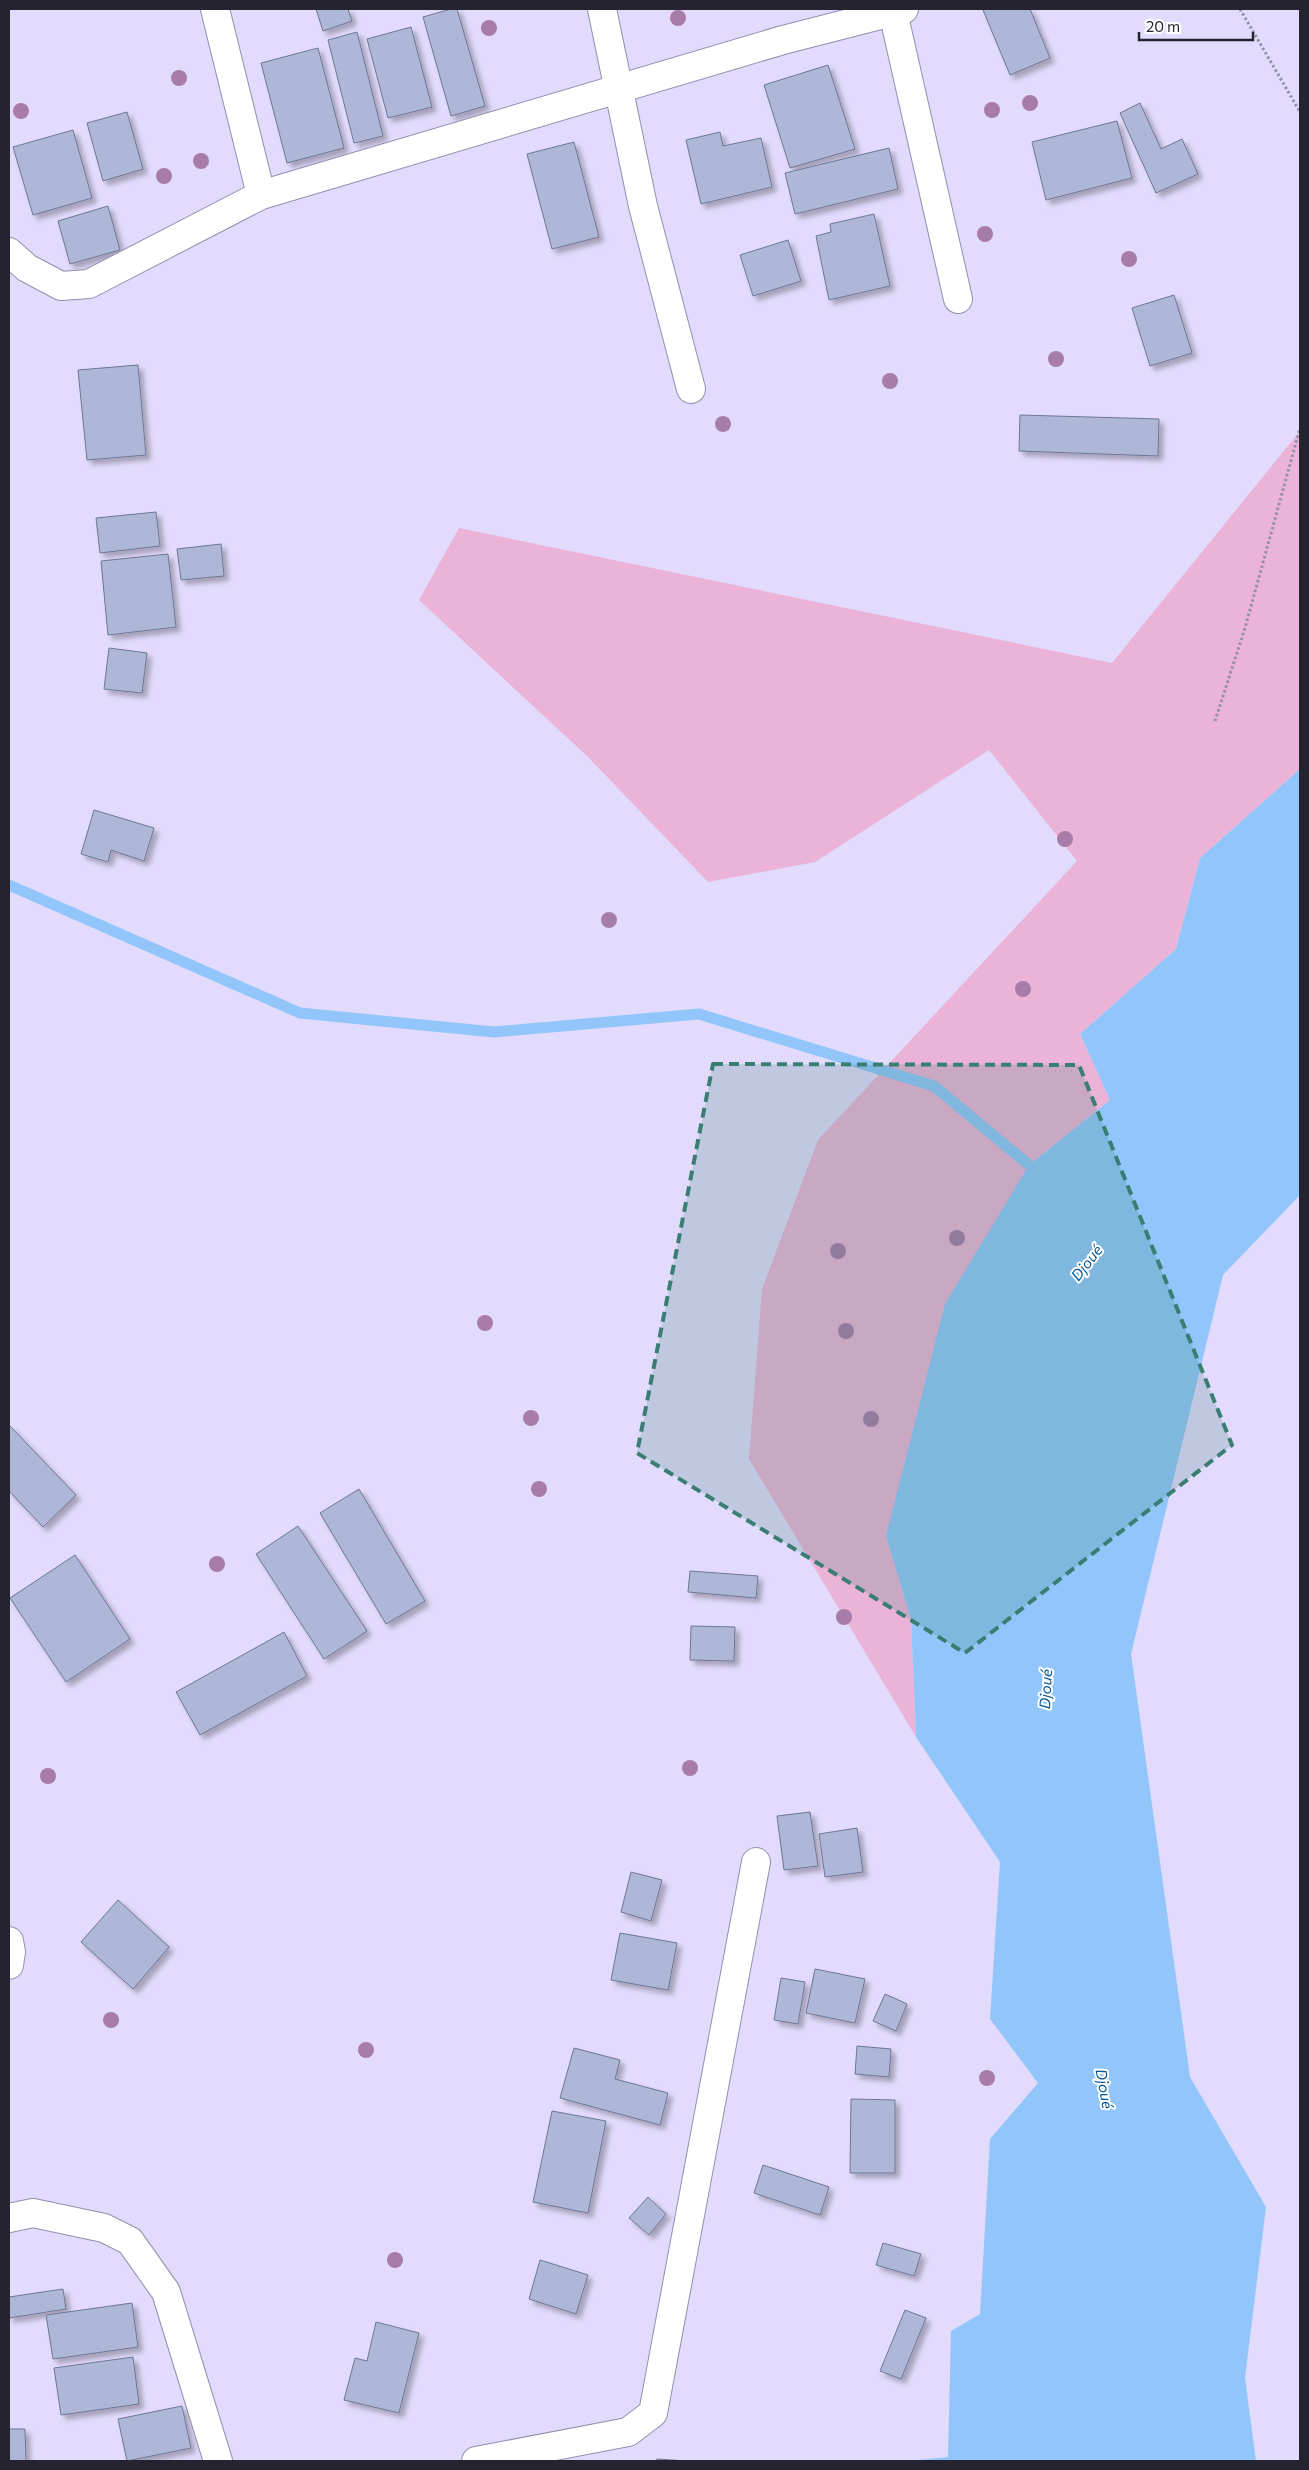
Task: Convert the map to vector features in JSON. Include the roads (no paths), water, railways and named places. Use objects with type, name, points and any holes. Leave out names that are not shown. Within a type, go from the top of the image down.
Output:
[{"type":"street","points":[[215,9],[261,195]]},
{"type":"street","points":[[602,9],[617,90],[643,206],[691,389]]},
{"type":"street","points":[[9,252],[26,268],[60,286],[90,284],[261,195],[783,40],[899,11],[958,299]]},
{"type":"street","points":[[476,2461],[628,2432],[653,2413],[756,1862]]},
{"type":"street","points":[[9,1940],[11,1952],[9,1966]]},
{"type":"street","points":[[9,2218],[33,2213],[104,2228],[130,2241],[166,2292],[218,2461]]},
{"type":"water","name":"Djoué","points":[[1300,769],[1300,1195],[1223,1275],[1131,1654],[1190,2077],[1266,2207],[1245,2378],[1256,2461],[908,2461],[948,2457],[951,2331],[980,2314],[990,2139],[1038,2083],[990,2019],[1000,1862],[916,1737],[911,1619],[886,1536],[945,1304],[1029,1165],[1110,1100],[1080,1034],[1176,949],[1200,858]]},
{"type":"waterway","points":[[9,885],[300,1013],[494,1032],[699,1014],[934,1086],[1029,1165]]}]
